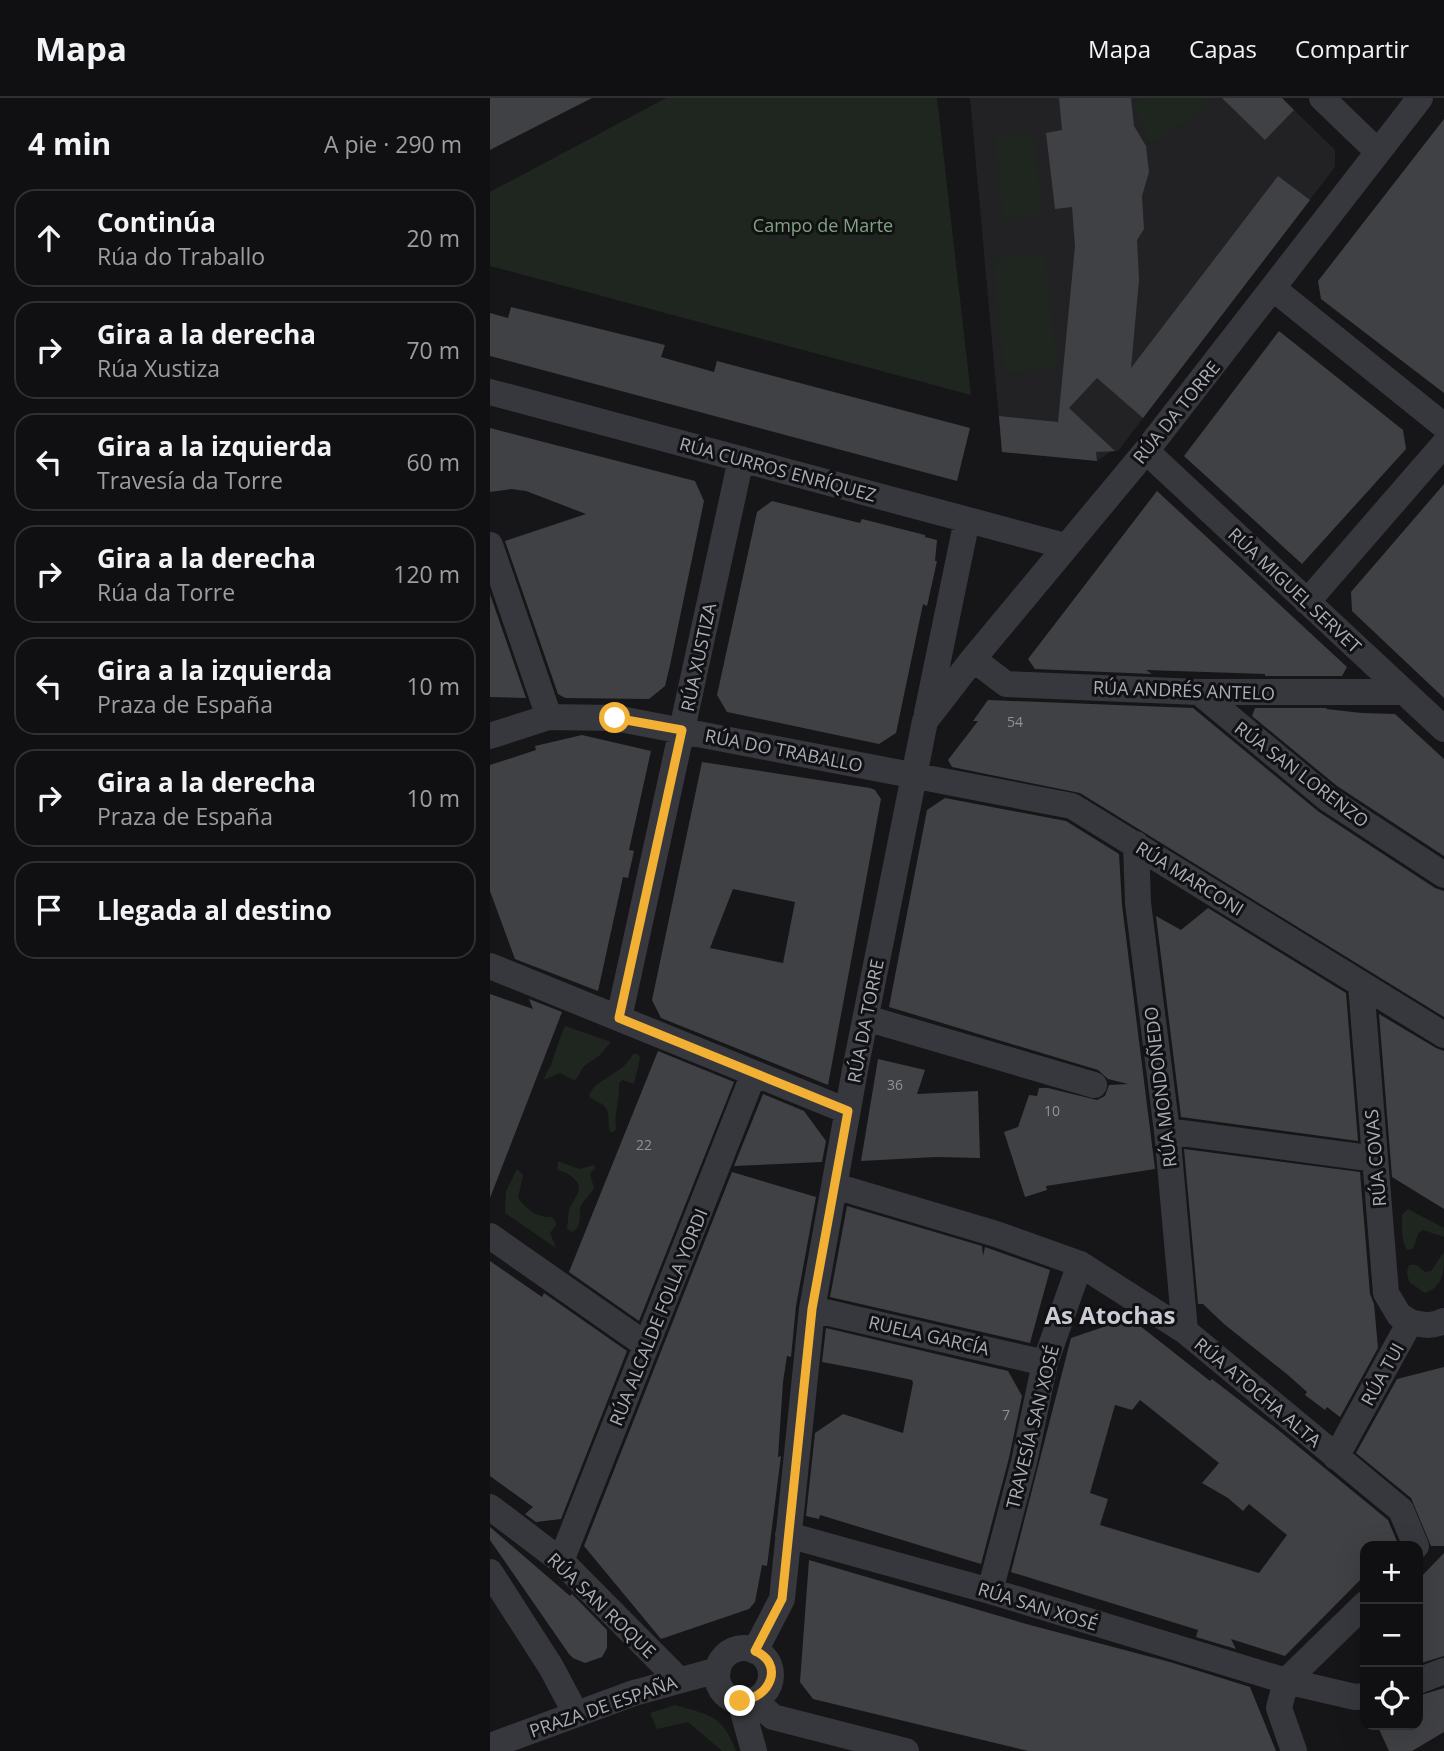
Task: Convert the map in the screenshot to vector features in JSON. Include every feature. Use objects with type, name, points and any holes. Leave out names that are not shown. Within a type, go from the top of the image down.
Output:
[{"type":"street","points":[[1322,98],[1377,151]]},
{"type":"street","name":"RÚA DA TORRE","points":[[925,721],[972,659],[1146,451],[1420,98]]},
{"type":"street","points":[[1274,289],[1444,426]]},
{"type":"street","name":"RÚA CURROS ENRÍQUEZ","points":[[490,392],[1066,546]]},
{"type":"street","points":[[1307,602],[1444,444]]},
{"type":"street","name":"RÚA MIGUEL SERVET","points":[[1146,451],[1444,729]]},
{"type":"street","name":"RÚA XUSTIZA","points":[[619,1018],[741,459]]},
{"type":"street","name":"RÚA DA TORRE","points":[[755,1651],[782,1599],[812,1309],[866,1018],[967,520]]},
{"type":"street","points":[[490,545],[549,717]]},
{"type":"street","name":"RÚA ANDRÉS ANTELO","points":[[972,659],[1006,684],[1199,692],[1404,692]]},
{"type":"street","name":"RÚA SAN LORENZO","points":[[1199,692],[1328,799],[1444,875]]},
{"type":"street","name":"RÚA DO TRABALLO","points":[[490,736],[549,717],[615,718],[914,776]]},
{"type":"street","name":"RÚA MARCONI","points":[[914,776],[1072,806],[1444,1035]]},
{"type":"street","name":"RÚA MONDOÑEDO","points":[[1136,844],[1138,903],[1167,1131],[1185,1331]]},
{"type":"street","points":[[490,966],[848,1111]]},
{"type":"street","name":"RÚA COVAS","points":[[1361,985],[1386,1293],[1399,1315],[1410,1322]]},
{"type":"street","points":[[866,1018],[1094,1086]]},
{"type":"street","name":"RÚA ALCALDE FOLLA YORDI","points":[[561,1561],[754,1073]]},
{"type":"street","name":"RÚA COVAS","points":[[1167,1131],[1362,1157]]},
{"type":"street","name":"RÚA ATOCHA ALTA","points":[[835,1186],[996,1234],[1080,1264],[1185,1331],[1401,1510],[1413,1541]]},
{"type":"street","points":[[490,1236],[646,1345]]},
{"type":"street","name":"TRAVESÍA SAN XOSÉ","points":[[989,1591],[1024,1462],[1045,1363],[1080,1264]]},
{"type":"street","name":"RUELA GARCÍA","points":[[812,1309],[1045,1363]]},
{"type":"street","name":"RÚA TUI","points":[[1336,1457],[1410,1322],[1424,1325],[1444,1321]]},
{"type":"street","name":"RÚA SAN ROQUE","points":[[490,1507],[561,1561],[678,1679]]},
{"type":"street","name":"RÚA SAN XOSÉ","points":[[788,1535],[989,1591],[1286,1681],[1360,1696]]},
{"type":"street","points":[[490,1572],[551,1667],[576,1714]]},
{"type":"street","points":[[1294,1751],[1279,1708],[1286,1681],[1360,1609]]},
{"type":"street","name":"PRAZA DE ESPAÑA","points":[[490,1746],[678,1679],[718,1670],[723,1657],[735,1649],[748,1648],[755,1651]]},
{"type":"street","points":[[747,1701],[765,1692],[771,1679],[770,1665],[762,1654],[755,1651]]},
{"type":"street","points":[[718,1670],[719,1684],[727,1696],[747,1701],[773,1717],[906,1751]]},
{"type":"street","points":[[1423,1679],[1444,1671]]},
{"type":"street","points":[[747,1701],[754,1751]]},
{"type":"shaded area","points":[[970,98],[1282,98],[1335,150],[1335,167],[1118,451],[1110,452],[1097,461],[1002,452]]},
{"type":"green space","name":"Campo de Marte","points":[[666,98],[937,98],[971,395],[490,266],[490,192]]},
{"type":"green space","points":[[1140,98],[1199,98],[1208,106],[1151,144],[1134,105]]},
{"type":"green space","points":[[1034,134],[1042,214],[1003,217],[995,137]]},
{"type":"green space","points":[[1045,253],[1057,368],[1004,373],[993,258]]},
{"type":"green space","points":[[565,1026],[611,1042],[600,1055],[584,1066],[575,1081],[560,1073],[544,1080],[552,1062]]},
{"type":"green space","points":[[633,1054],[638,1054],[640,1058],[634,1084],[623,1080],[619,1083],[616,1129],[610,1132],[607,1110],[589,1096],[597,1084],[623,1067]]},
{"type":"green space","points":[[558,1161],[579,1169],[594,1165],[595,1168],[590,1174],[594,1188],[582,1204],[578,1226],[573,1232],[567,1229],[569,1209],[578,1193],[579,1185],[569,1175],[557,1170]]},
{"type":"green space","points":[[517,1169],[523,1175],[518,1198],[532,1212],[552,1217],[557,1224],[550,1233],[556,1248],[505,1213],[506,1191]]},
{"type":"green space","points":[[1408,1209],[1444,1228],[1444,1237],[1423,1230],[1418,1234],[1413,1249],[1407,1250],[1403,1238],[1402,1215]]},
{"type":"green space","points":[[1444,1252],[1443,1271],[1436,1287],[1425,1293],[1409,1282],[1409,1265],[1417,1265],[1425,1272],[1431,1271]]},
{"type":"green space","points":[[675,1705],[706,1714],[720,1723],[736,1751],[722,1751],[688,1722],[657,1729],[650,1713]]},
{"type":"building","points":[[490,98],[592,98],[490,150]]},
{"type":"building","points":[[1059,98],[1131,98],[1134,126],[1146,146],[1149,172],[1142,196],[1144,229],[1137,240],[1139,280],[1131,368],[1278,176],[1310,200],[1143,418],[1097,378],[1069,408],[1115,451],[1096,452],[1097,461],[1002,452],[999,416],[1058,422],[1075,246],[1072,207],[1055,209],[1046,133],[1062,130]]},
{"type":"building","points":[[1222,98],[1282,98],[1294,110],[1265,140]]},
{"type":"building","points":[[1444,119],[1444,393],[1321,299],[1318,281]]},
{"type":"building","points":[[511,307],[665,345],[661,357],[714,372],[717,361],[970,428],[957,481],[490,356],[490,313],[508,318]]},
{"type":"building","points":[[1279,331],[1403,430],[1406,449],[1302,564],[1184,456]]},
{"type":"building","points":[[490,428],[695,481],[704,501],[670,665],[665,686],[649,699],[565,698],[558,694],[505,541],[586,514],[526,491],[511,489],[490,492]]},
{"type":"building","points":[[1444,484],[1444,698],[1352,611],[1351,592]]},
{"type":"building","points":[[1157,491],[1347,667],[1342,676],[1265,676],[1146,670],[1152,674],[1035,669],[1028,659]]},
{"type":"building","points":[[772,501],[860,523],[862,519],[937,540],[937,561],[927,606],[923,604],[896,733],[879,744],[727,712],[717,695],[757,512]]},
{"type":"building","points":[[490,594],[526,698],[490,697]]},
{"type":"building","points":[[988,700],[1193,708],[1319,812],[1435,888],[1444,891],[1444,1017],[1080,793],[952,767],[948,760],[978,721],[973,721]]},
{"type":"building","points":[[1255,708],[1327,708],[1395,714],[1444,759],[1444,856],[1337,786],[1252,716]]},
{"type":"building","points":[[582,735],[651,751],[629,850],[634,851],[628,878],[623,877],[598,991],[515,959],[490,891],[490,765],[536,750],[535,746]]},
{"type":"building","points":[[702,762],[875,790],[881,799],[828,1085],[661,1018],[652,1000]],"holes":[[[733,889],[795,902],[783,963],[710,948]]]},
{"type":"building","points":[[945,798],[1066,821],[1119,854],[1122,905],[1155,1169],[1046,1186],[1047,1190],[1025,1197],[1004,1132],[1018,1127],[1029,1095],[1037,1096],[1039,1088],[1048,1088],[1097,1100],[1105,1096],[1109,1085],[1128,1084],[1108,1079],[1098,1070],[889,1007],[927,810]]},
{"type":"building","points":[[1208,908],[1346,993],[1358,1141],[1181,1117],[1156,916],[1181,930]]},
{"type":"building","points":[[490,994],[533,1009],[529,999],[562,1012],[490,1198]]},
{"type":"building","points":[[1379,1014],[1444,1051],[1444,1209],[1392,1177]]},
{"type":"building","points":[[658,1051],[734,1082],[639,1321],[569,1272]]},
{"type":"building","points":[[878,1059],[925,1070],[917,1094],[978,1091],[980,1158],[936,1157],[861,1161]]},
{"type":"building","points":[[763,1094],[804,1111],[826,1141],[822,1162],[734,1166]]},
{"type":"building","points":[[1184,1149],[1360,1172],[1370,1294],[1374,1304],[1378,1348],[1340,1417],[1305,1395],[1307,1392],[1288,1375],[1203,1304],[1198,1304]]},
{"type":"building","points":[[732,1172],[816,1197],[796,1306],[791,1357],[787,1356],[783,1382],[778,1457],[781,1456],[767,1566],[762,1565],[755,1602],[749,1609],[661,1639],[584,1546]]},
{"type":"building","points":[[847,1206],[982,1246],[983,1256],[985,1247],[1050,1270],[1030,1343],[830,1297]]},
{"type":"building","points":[[490,1261],[542,1297],[544,1293],[627,1351],[561,1519],[536,1522],[525,1514],[533,1507],[490,1476]]},
{"type":"building","points":[[1130,1318],[1277,1429],[1388,1520],[1397,1541],[1360,1541],[1360,1580],[1285,1656],[1231,1639],[1236,1649],[1196,1637],[1198,1630],[1011,1572],[1071,1338]],"holes":[[[1140,1400],[1219,1463],[1202,1483],[1228,1498],[1243,1511],[1249,1504],[1287,1535],[1259,1573],[1100,1525],[1108,1499],[1090,1493],[1115,1405],[1132,1410]]]},
{"type":"building","points":[[826,1328],[1008,1371],[1022,1396],[981,1564],[820,1515],[819,1519],[806,1516],[815,1433],[843,1414],[903,1433],[913,1383],[912,1380],[822,1362]]},
{"type":"building","points":[[1444,1367],[1444,1546],[1431,1546],[1411,1498],[1356,1453],[1397,1379]]},
{"type":"building","points":[[490,1527],[570,1596],[572,1594],[607,1630],[607,1648],[602,1657],[585,1663],[569,1654],[490,1540]]},
{"type":"building","points":[[1444,1553],[1444,1656],[1423,1662],[1423,1604],[1423,1575]]},
{"type":"building","points":[[809,1560],[1250,1687],[1276,1751],[1028,1751],[813,1699],[800,1682]]},
{"type":"building","points":[[1444,1688],[1444,1732],[1412,1751],[1389,1751],[1379,1730],[1423,1730],[1423,1694]]},
{"type":"district","name":"As Atochas","points":[[1110,1314]]},
{"type":"route","points":[[615,718],[682,730],[619,1018],[848,1111],[812,1309],[782,1599],[755,1651],[762,1654],[770,1665],[771,1679],[765,1692],[754,1700],[740,1701]]}]
